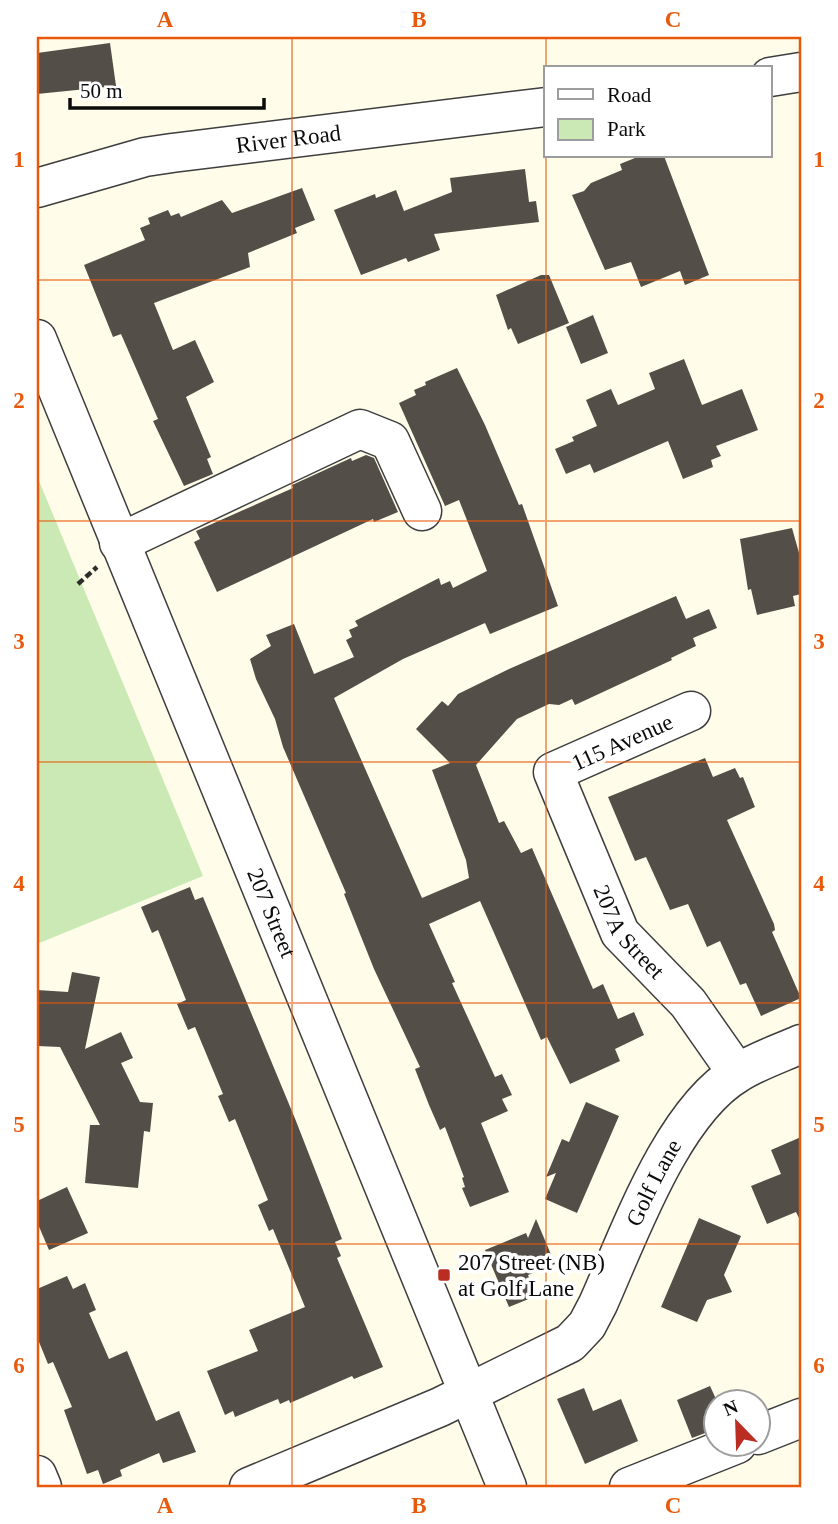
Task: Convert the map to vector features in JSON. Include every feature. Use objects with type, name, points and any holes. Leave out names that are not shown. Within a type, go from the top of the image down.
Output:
[{"type":"street","points":[[772,77],[801,72]]},
{"type":"street","name":"River Road","points":[[37,188],[172,153],[544,107]]},
{"type":"street","name":"207 Street","points":[[37,339],[507,1487]]},
{"type":"street","points":[[119,543],[360,429],[390,441],[422,511]]},
{"type":"street","name":"115 Avenue","points":[[553,772],[691,711]]},
{"type":"street","name":"207A Street","points":[[553,772],[620,933],[688,1003],[737,1073]]},
{"type":"street","name":"Golf Lane","points":[[249,1487],[432,1411],[570,1343],[579,1335],[598,1304],[664,1159],[709,1096],[737,1073],[801,1044]]},
{"type":"street","points":[[772,1429],[801,1418]]},
{"type":"street","points":[[629,1487],[702,1458]]},
{"type":"street","points":[[37,1475],[42,1487]]},
{"type":"green space","points":[[37,476],[203,876],[37,944]]},
{"type":"building","points":[[110,43],[116,86],[37,94],[37,53]]},
{"type":"building","points":[[635,158],[665,158],[709,275],[685,285],[680,271],[641,287],[631,262],[605,270],[572,195],[584,191],[591,183],[622,170],[620,164]]},
{"type":"building","points":[[525,169],[529,202],[536,201],[539,222],[434,234],[440,250],[408,262],[406,258],[361,275],[334,210],[375,194],[376,198],[396,190],[404,211],[452,192],[450,178]]},
{"type":"building","points":[[302,188],[315,220],[295,228],[297,233],[248,253],[250,267],[154,303],[173,350],[195,340],[214,382],[186,397],[211,457],[207,459],[213,474],[184,486],[153,421],[158,419],[121,334],[113,337],[84,265],[145,240],[140,228],[150,224],[148,218],[168,210],[171,216],[179,213],[181,217],[222,200],[232,213]]},
{"type":"building","points":[[541,275],[549,275],[569,323],[518,344],[511,328],[508,330],[496,295]]},
{"type":"building","points":[[593,315],[608,353],[581,364],[566,327]]},
{"type":"building","points":[[684,359],[702,405],[742,389],[758,430],[716,446],[721,456],[711,460],[713,467],[683,479],[668,441],[594,473],[590,464],[566,474],[555,449],[574,441],[572,437],[597,426],[586,400],[611,389],[618,405],[655,389],[649,373]]},
{"type":"building","points":[[457,368],[519,505],[522,504],[558,606],[490,634],[485,623],[403,659],[334,698],[422,898],[469,878],[466,860],[432,770],[450,763],[416,729],[442,701],[448,706],[458,694],[509,669],[676,596],[686,619],[709,609],[717,628],[693,638],[696,646],[671,658],[672,660],[575,705],[572,699],[559,705],[549,704],[517,719],[476,765],[499,823],[504,821],[521,853],[532,848],[593,989],[603,984],[618,1019],[634,1012],[644,1035],[615,1049],[620,1061],[570,1084],[547,1037],[541,1040],[480,901],[429,924],[455,982],[452,983],[495,1077],[502,1074],[512,1095],[502,1099],[508,1111],[481,1123],[509,1192],[470,1207],[462,1188],[465,1187],[464,1177],[445,1127],[440,1130],[429,1105],[415,1069],[420,1067],[374,969],[344,894],[346,893],[283,747],[275,719],[256,679],[250,659],[271,646],[266,635],[294,624],[314,674],[354,657],[346,640],[352,637],[349,630],[358,626],[355,621],[439,578],[441,585],[450,581],[453,588],[487,571],[459,500],[445,506],[399,403],[416,395],[414,390],[426,385],[425,382]]},
{"type":"building","points":[[366,455],[374,458],[398,512],[374,522],[373,519],[217,592],[194,542],[200,539],[196,531],[293,488],[292,485],[351,458],[352,461]]},
{"type":"building","points":[[792,528],[801,560],[801,594],[793,596],[795,606],[757,615],[751,589],[748,590],[740,539]]},
{"type":"building","points":[[705,758],[713,777],[735,768],[740,778],[743,777],[755,807],[727,820],[774,924],[775,930],[772,932],[801,998],[761,1016],[746,983],[740,985],[720,941],[707,947],[688,904],[670,910],[646,857],[635,861],[608,797]]},
{"type":"building","points":[[190,887],[195,900],[203,897],[296,1121],[342,1239],[335,1242],[341,1256],[337,1258],[383,1367],[354,1379],[352,1376],[290,1403],[289,1400],[280,1404],[278,1399],[235,1417],[233,1411],[225,1415],[207,1371],[258,1351],[249,1330],[305,1307],[273,1229],[269,1231],[258,1205],[268,1200],[235,1119],[229,1122],[218,1096],[223,1094],[195,1027],[188,1030],[177,1004],[186,1000],[158,930],[152,933],[141,907]]},
{"type":"building","points":[[72,972],[100,977],[85,1049],[121,1032],[133,1058],[121,1063],[140,1102],[153,1103],[150,1132],[144,1131],[138,1188],[85,1183],[90,1125],[100,1125],[60,1047],[37,1046],[37,990],[68,992]]},
{"type":"building","points":[[586,1102],[619,1116],[577,1213],[545,1199],[556,1173],[546,1177],[562,1139],[569,1142]]},
{"type":"building","points":[[801,1137],[801,1222],[796,1212],[767,1224],[751,1186],[781,1174],[771,1150]]},
{"type":"building","points":[[67,1187],[88,1233],[49,1250],[37,1222],[37,1201]]},
{"type":"building","points":[[699,1218],[741,1236],[724,1275],[732,1292],[707,1300],[697,1322],[661,1307]]},
{"type":"building","points":[[536,1219],[555,1264],[528,1275],[536,1296],[509,1307],[485,1250],[526,1233],[528,1238]]},
{"type":"building","points":[[67,1276],[73,1289],[85,1283],[96,1310],[89,1313],[109,1359],[127,1351],[156,1421],[179,1411],[196,1452],[163,1463],[159,1453],[120,1470],[122,1476],[103,1484],[98,1470],[87,1474],[64,1410],[72,1407],[53,1362],[48,1364],[37,1337],[37,1289]]},
{"type":"building","points":[[584,1388],[593,1411],[621,1399],[638,1441],[585,1464],[557,1399]]},
{"type":"building","points":[[702,1389],[702,1434],[692,1438],[677,1400]]},
{"type":"place","name":"207 Street (NB) at Golf Lane","points":[[444,1275]]}]
